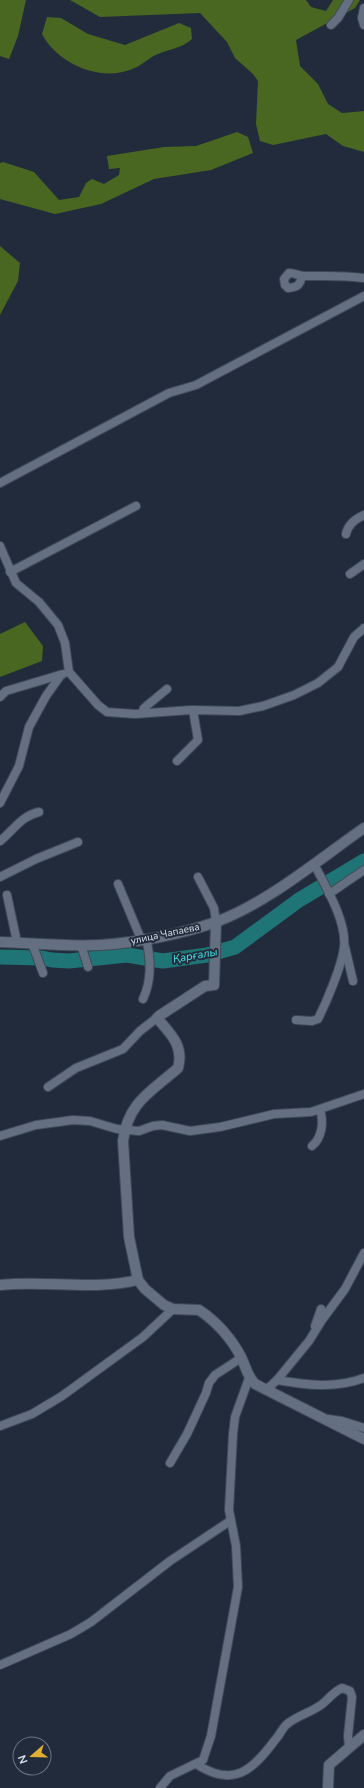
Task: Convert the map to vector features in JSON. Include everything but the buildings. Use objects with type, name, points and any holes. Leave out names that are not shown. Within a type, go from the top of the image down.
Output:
[{"type":"street","points":[[331,25],[338,18],[349,0]]},
{"type":"street","points":[[364,8],[362,18],[364,25]]},
{"type":"street","points":[[302,276],[324,275],[364,278]]},
{"type":"street","points":[[0,483],[169,393],[196,385],[364,296]]},
{"type":"street","points":[[10,572],[136,506]]},
{"type":"street","points":[[346,534],[347,529],[355,519],[364,515]]},
{"type":"street","points":[[0,546],[16,583],[39,602],[58,625],[65,643],[65,674],[46,696],[29,727],[19,766],[3,790],[0,803]]},
{"type":"street","points":[[350,574],[364,564]]},
{"type":"street","points":[[65,674],[98,706],[108,712],[142,713],[193,710],[239,711],[263,706],[294,695],[318,683],[338,667],[354,637],[364,628]]},
{"type":"street","points":[[0,697],[6,691],[65,674]]},
{"type":"street","points":[[142,713],[144,708],[167,689]]},
{"type":"street","points":[[177,761],[198,740],[193,710]]},
{"type":"street","points":[[0,841],[15,825],[30,814],[39,812]]},
{"type":"street","name":"улица Чапаева","points":[[0,942],[17,942],[33,947],[83,950],[100,945],[144,939],[216,922],[264,897],[314,864],[364,828]]},
{"type":"street","points":[[0,877],[36,858],[78,842]]},
{"type":"street","points":[[314,864],[342,925],[344,946],[353,981]]},
{"type":"street","points":[[328,893],[364,870]]},
{"type":"street","points":[[48,1087],[76,1068],[123,1049],[140,1031],[158,1017],[205,986],[214,985],[216,922],[214,908],[198,877]]},
{"type":"street","points":[[118,884],[150,954],[147,991],[143,999]]},
{"type":"street","points":[[7,895],[17,942]]},
{"type":"street","points":[[296,1020],[318,1020],[342,960],[344,946]]},
{"type":"street","points":[[33,947],[43,973]]},
{"type":"street","points":[[83,950],[88,967]]},
{"type":"street","points":[[158,1017],[177,1042],[180,1055],[178,1068],[140,1100],[131,1112],[124,1130],[123,1141],[129,1238],[138,1280],[155,1298],[173,1309],[200,1310],[220,1327],[236,1348],[249,1378],[255,1384],[328,1419],[364,1439]]},
{"type":"street","points":[[0,1136],[36,1125],[73,1120],[90,1121],[124,1130],[139,1131],[153,1126],[162,1125],[176,1129],[196,1130],[220,1127],[274,1114],[300,1114],[320,1110],[364,1094]]},
{"type":"street","points":[[312,1146],[316,1143],[321,1127],[322,1121],[320,1110]]},
{"type":"street","points":[[266,1390],[277,1380],[310,1341],[345,1288],[364,1253]]},
{"type":"street","points":[[0,1285],[34,1283],[75,1286],[108,1286],[138,1280]]},
{"type":"street","points":[[0,1426],[32,1414],[62,1396],[143,1338],[173,1309]]},
{"type":"street","points":[[316,1330],[315,1325],[321,1309]]},
{"type":"street","points":[[170,1463],[187,1434],[206,1393],[209,1383],[215,1375],[241,1358]]},
{"type":"street","points":[[160,1788],[170,1776],[203,1760],[211,1736],[238,1587],[236,1546],[230,1521],[233,1434],[235,1417],[249,1378]]},
{"type":"street","points":[[277,1380],[297,1384],[324,1385],[347,1384],[364,1378]]},
{"type":"street","points":[[328,1419],[342,1421],[364,1428]]},
{"type":"street","points":[[0,1665],[71,1634],[91,1622],[170,1562],[230,1521]]},
{"type":"street","points":[[196,1764],[206,1772],[219,1776],[232,1779],[242,1775],[258,1762],[285,1726],[322,1705],[336,1690],[342,1688],[350,1691],[352,1697],[348,1736],[349,1747]]},
{"type":"street","points":[[328,1788],[328,1765],[364,1735]]},
{"type":"green space","points":[[0,0],[26,0],[18,36],[9,59],[0,56]]},
{"type":"green space","points":[[70,0],[306,0],[311,7],[326,11],[333,0],[360,0],[355,8],[296,40],[300,66],[318,84],[328,104],[342,113],[364,111],[364,152],[343,146],[326,134],[273,145],[260,141],[256,124],[258,81],[253,74],[235,58],[227,42],[200,13],[100,17]]},
{"type":"green space","points":[[47,17],[61,18],[88,34],[125,45],[179,23],[191,28],[192,39],[176,48],[155,55],[137,67],[124,72],[97,72],[70,63],[49,45],[42,34]]},
{"type":"green space","points":[[237,132],[248,137],[253,153],[211,170],[154,179],[101,204],[55,214],[0,199],[0,163],[3,162],[34,172],[59,200],[79,197],[86,183],[92,179],[104,184],[119,175],[120,168],[109,169],[107,156],[164,147],[196,146]]},
{"type":"green space","points":[[0,246],[20,263],[18,281],[0,315]]},
{"type":"green space","points":[[25,622],[43,646],[42,661],[0,677],[0,634]]},
{"type":"waterway","name":"Қарғалы","points":[[0,957],[42,958],[69,961],[127,955],[163,961],[207,955],[235,947],[299,900],[364,861]]}]
